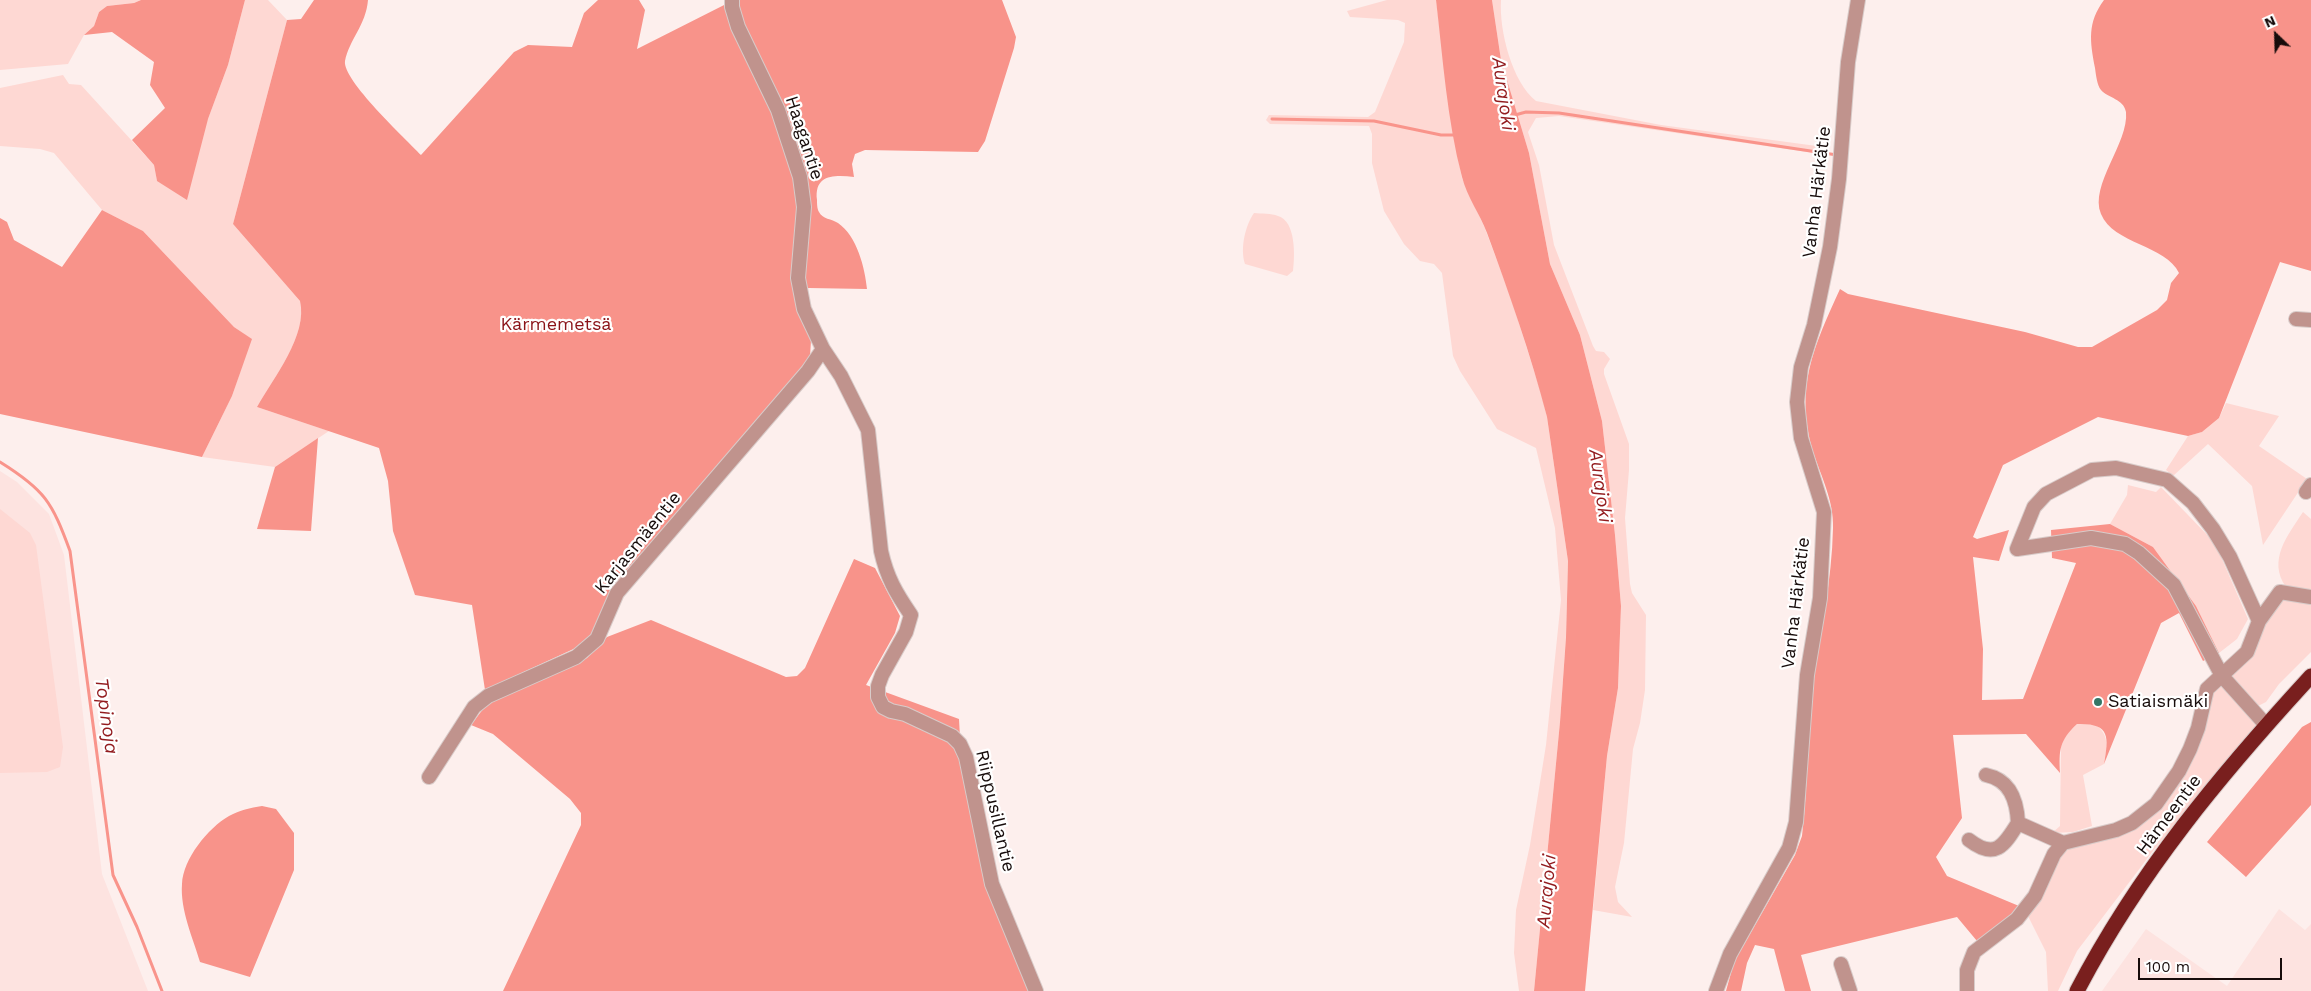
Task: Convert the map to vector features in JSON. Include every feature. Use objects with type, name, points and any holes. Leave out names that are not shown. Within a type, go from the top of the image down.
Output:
[{"type":"highway","name":"Hämeentie","points":[[2076,991],[2128,903],[2185,821],[2266,725],[2311,676]]},
{"type":"street","name":"Haagantie","points":[[732,0],[732,7],[738,26],[778,110],[800,177],[804,207],[798,278],[804,308],[823,350]]},
{"type":"street","name":"Vanha Härkätie","points":[[1716,991],[1730,954],[1789,848],[1796,822],[1807,675],[1820,589],[1824,512],[1801,438],[1796,402],[1800,367],[1814,325],[1830,247],[1839,179],[1848,62],[1858,0]]},
{"type":"street","points":[[2296,319],[2311,320]]},
{"type":"street","name":"Karjasmäentie","points":[[428,777],[474,707],[488,696],[576,657],[589,648],[597,639],[618,593],[808,371],[823,350]]},
{"type":"street","name":"Riippusillantie","points":[[823,350],[841,376],[868,430],[883,560],[891,585],[911,615],[899,648],[882,675],[878,686],[878,697],[883,706],[891,711],[905,714],[952,736],[960,744],[970,776],[992,884],[1036,991]]},
{"type":"street","points":[[2259,622],[2230,557],[2213,529],[2193,503],[2167,480],[2116,468],[2092,470],[2046,494],[2034,507],[2017,549],[2091,538],[2125,544],[2139,553],[2174,585],[2222,676],[2266,725]]},
{"type":"street","points":[[1967,991],[1967,970],[1974,952],[2016,919],[2035,896],[2054,854],[2063,843],[2132,823],[2156,804],[2180,771],[2190,749],[2198,728],[2207,689],[2246,652],[2259,622],[2280,592],[2311,597]]},
{"type":"street","points":[[1969,840],[1987,850],[1998,849],[2007,840],[2018,823],[2015,801],[2004,782],[1997,777],[1986,775]]},
{"type":"street","points":[[2018,823],[2063,843]]},
{"type":"street","points":[[1841,964],[1850,991]]},
{"type":"shaded area","points":[[0,0],[141,0],[134,3],[107,6],[99,12],[94,26],[84,35],[68,64],[0,70]]},
{"type":"shaded area","points":[[245,0],[268,0],[287,20],[233,224],[300,301],[301,314],[299,328],[288,356],[257,407],[329,431],[275,467],[202,457],[232,396],[251,339],[234,327],[143,231],[102,210],[54,153],[40,149],[0,146],[0,88],[63,75],[69,84],[81,85],[154,165],[157,181],[208,119],[228,65]]},
{"type":"shaded area","points":[[1387,0],[1436,0],[1453,131],[1462,178],[1484,226],[1510,295],[1547,417],[1568,561],[1566,636],[1560,722],[1534,991],[1519,991],[1514,953],[1516,910],[1530,845],[1546,745],[1561,600],[1555,528],[1536,448],[1497,429],[1460,371],[1453,356],[1442,273],[1434,264],[1420,261],[1404,244],[1384,211],[1372,163],[1372,134],[1369,126],[1270,124],[1266,120],[1269,115],[1368,117],[1375,112],[1404,42],[1405,23],[1398,20],[1350,17],[1347,11]]},
{"type":"shaded area","points":[[1492,0],[1501,0],[1502,26],[1509,55],[1520,82],[1536,101],[1661,125],[1824,147],[1821,154],[1559,116],[1536,118],[1528,132],[1539,165],[1554,245],[1593,346],[1596,351],[1604,352],[1610,359],[1604,369],[1604,374],[1629,444],[1625,518],[1630,584],[1632,593],[1646,615],[1645,690],[1640,723],[1633,749],[1624,843],[1615,887],[1618,902],[1632,917],[1593,910],[1607,756],[1618,688],[1621,606],[1602,421],[1580,335],[1550,264],[1529,153],[1501,60]]},
{"type":"shaded area","points":[[1254,213],[1275,215],[1284,219],[1288,225],[1293,240],[1294,257],[1293,271],[1287,276],[1245,264],[1243,252],[1244,238]]},
{"type":"shaded area","points":[[2226,403],[2279,416],[2259,446],[2307,479],[2263,545],[2252,486],[2208,444],[2173,476],[2166,470],[2188,436],[2202,432],[2219,418]]},
{"type":"shaded area","points":[[0,471],[17,482],[49,514],[64,555],[102,874],[148,991],[0,991]]},
{"type":"shaded area","points":[[2128,485],[2156,492],[2161,487],[2215,543],[2248,619],[2237,639],[2219,653],[2196,606],[2153,547],[2110,524],[2127,495]]},
{"type":"shaded area","points":[[0,509],[30,533],[36,545],[63,747],[60,767],[47,772],[0,773]]},
{"type":"shaded area","points":[[2303,512],[2311,519],[2311,591],[2286,587],[2279,567],[2279,557],[2282,548]]},
{"type":"shaded area","points":[[2282,597],[2311,601],[2311,652],[2279,684],[2266,702],[2258,706],[2246,695],[2247,693],[2242,687],[2238,689],[2229,677],[2261,623]]},
{"type":"shaded area","points":[[2221,685],[2255,718],[2256,725],[2153,851],[2077,951],[2058,991],[2048,991],[2046,952],[2027,914],[2065,847],[2159,807],[2211,691],[2216,686]]},
{"type":"shaded area","points":[[2094,723],[2103,732],[2106,746],[2104,764],[2083,775],[2092,826],[2073,832],[2052,833],[2060,826],[2061,745],[2064,736],[2077,724]]},
{"type":"shaded area","points":[[2279,909],[2305,930],[2311,924],[2311,991],[2102,991],[2146,929],[2227,986]]},
{"type":"green space","points":[[141,0],[245,0],[228,65],[208,119],[187,200],[157,181],[154,165],[132,140],[165,108],[150,85],[154,62],[112,32],[84,35],[94,26],[99,12],[107,6],[134,3]]},
{"type":"green space","name":"Kärmemetsä","points":[[314,0],[368,0],[361,25],[347,53],[345,61],[347,70],[364,95],[421,155],[514,52],[528,45],[572,47],[584,13],[598,0],[639,0],[645,10],[637,49],[734,0],[1002,0],[1016,37],[985,141],[978,152],[865,150],[855,154],[852,164],[854,177],[840,176],[827,178],[822,181],[817,191],[818,211],[822,216],[838,223],[850,236],[862,262],[867,289],[809,288],[794,290],[811,340],[810,357],[608,597],[592,634],[580,646],[485,690],[472,605],[415,595],[393,531],[388,481],[379,448],[257,407],[288,356],[294,342],[299,328],[300,301],[233,224],[287,20],[301,19]]},
{"type":"green space","points":[[2104,0],[2311,0],[2311,271],[2280,262],[2219,418],[2202,432],[2188,436],[2098,417],[2003,465],[1973,537],[1977,539],[2009,530],[1999,561],[1973,557],[1983,649],[1982,700],[2023,699],[2076,563],[2052,558],[2051,530],[2110,524],[2153,547],[2196,606],[2219,653],[2203,661],[2179,613],[2161,623],[2104,764],[2107,746],[2105,733],[2096,726],[2088,724],[2077,724],[2063,741],[2060,752],[2060,773],[2026,734],[1953,735],[1962,818],[1936,857],[1947,876],[2019,906],[2012,916],[1977,941],[1957,917],[1801,955],[1811,991],[1785,991],[1774,949],[1755,945],[1747,963],[1741,991],[1726,991],[1734,962],[1795,855],[1802,836],[1811,704],[1828,587],[1833,528],[1829,498],[1813,452],[1808,429],[1806,387],[1815,349],[1840,289],[1848,294],[2025,332],[2078,347],[2092,347],[2157,310],[2167,300],[2171,283],[2179,273],[2163,256],[2116,232],[2107,224],[2101,214],[2099,203],[2100,190],[2122,137],[2126,112],[2119,101],[2101,90],[2097,80],[2091,32],[2095,17]]},
{"type":"green space","points":[[102,210],[143,231],[234,327],[252,339],[232,396],[202,457],[0,414],[0,218],[7,222],[14,240],[62,267]]},
{"type":"green space","points":[[318,438],[311,531],[257,529],[275,467]]},
{"type":"green space","points":[[854,559],[875,568],[900,616],[895,633],[866,685],[959,719],[961,756],[1029,991],[503,991],[581,825],[581,813],[570,799],[493,734],[471,725],[486,705],[500,695],[587,658],[607,637],[651,620],[786,677],[797,676],[805,668]]},
{"type":"green space","points":[[2311,722],[2311,805],[2246,877],[2207,842],[2302,727]]},
{"type":"green space","points":[[262,806],[276,809],[294,833],[294,870],[250,977],[200,962],[185,914],[182,884],[183,874],[192,855],[213,828],[233,814]]},
{"type":"water","name":"Aurajoki","points":[[1436,0],[1492,0],[1501,60],[1529,153],[1550,264],[1580,335],[1602,421],[1621,606],[1618,688],[1607,756],[1585,991],[1534,991],[1560,722],[1566,637],[1568,561],[1547,417],[1541,394],[1527,347],[1484,226],[1464,184],[1457,155],[1446,89]]},
{"type":"waterway","name":"Aurajoki","points":[[1515,115],[1526,112],[1559,113],[1837,155]]},
{"type":"waterway","points":[[1272,119],[1374,121],[1441,135],[1457,135]]},
{"type":"waterway","name":"Topinoja","points":[[0,462],[27,481],[45,499],[58,520],[70,551],[113,875],[137,927],[162,991]]},
{"type":"place","name":"Satiaismäki","points":[[2098,702]]}]
